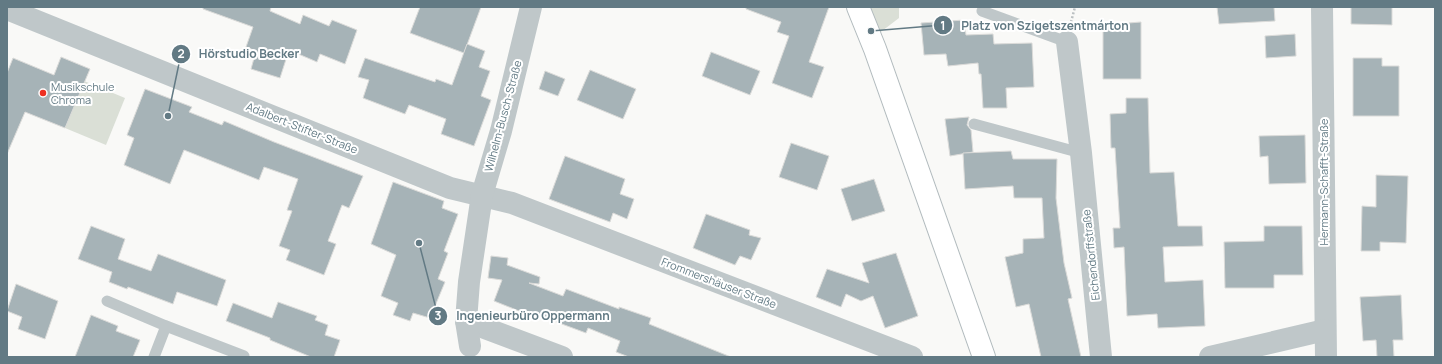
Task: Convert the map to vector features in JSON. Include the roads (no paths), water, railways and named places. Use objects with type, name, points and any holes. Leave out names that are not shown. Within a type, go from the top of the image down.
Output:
[{"type":"main road","points":[[858,7],[875,49],[984,357]]},
{"type":"street","name":"Wilhelm-Busch-Straße","points":[[482,196],[501,131],[531,7]]},
{"type":"street","name":"Hermann-Schafft-Straße","points":[[1322,7],[1326,357]]},
{"type":"street","name":"Adalbert-Stifter-Straße","points":[[8,8],[450,188],[482,196]]},
{"type":"street","name":"Eichendorffstraße","points":[[1067,42],[1081,153],[1101,357]]},
{"type":"street","name":"Frommershäuser Straße","points":[[482,196],[518,206],[912,357]]},
{"type":"street","points":[[470,346],[466,321],[469,282],[482,196]]},
{"type":"street","points":[[466,321],[562,357]]},
{"type":"street","points":[[1210,357],[1325,330]]},
{"type":"lane","name":"Eichendorffstraße","points":[[982,11],[1067,42]]},
{"type":"lane","points":[[974,124],[1081,153]]},
{"type":"lane","points":[[107,301],[166,326],[244,356]]},
{"type":"lane","points":[[154,357],[166,326]]},
{"type":"place","name":"Platz von Szigetszentmárton","points":[[871,31]]},
{"type":"place","name":"Musikschule Chroma","points":[[43,93]]},
{"type":"place","name":"Hörstudio Becker","points":[[168,116]]},
{"type":"place","name":"Ingenieurbüro Oppermann","points":[[419,243]]}]
